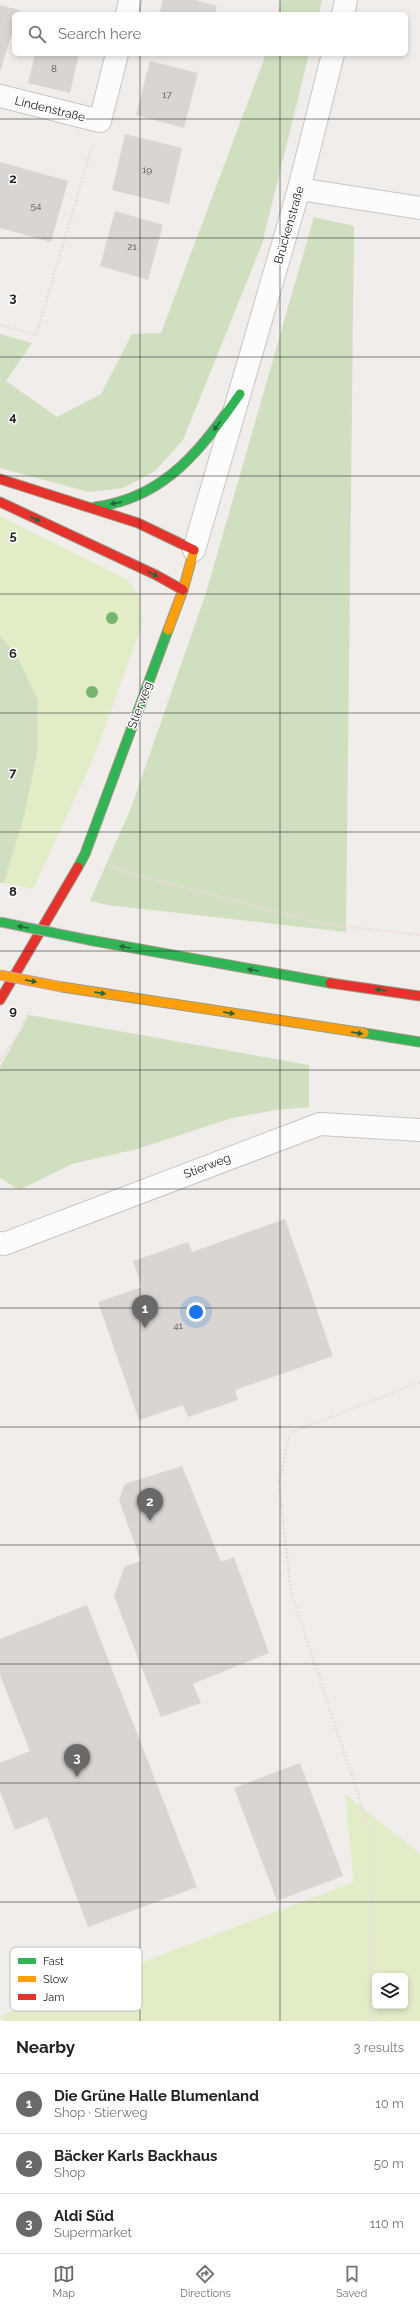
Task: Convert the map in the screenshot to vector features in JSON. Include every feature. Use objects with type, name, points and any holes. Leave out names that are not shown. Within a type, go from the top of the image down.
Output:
[{"type":"main road","points":[[94,508],[124,502],[151,489],[172,474],[209,437],[240,394]]},
{"type":"main road","points":[[0,479],[94,508],[144,526],[194,550]]},
{"type":"main road","points":[[0,502],[156,575],[183,590]]},
{"type":"main road","name":"Stierweg","points":[[0,1000],[85,854],[183,590],[194,550]]},
{"type":"main road","points":[[0,922],[279,975],[420,996]]},
{"type":"main road","points":[[0,975],[62,987],[420,1042]]},
{"type":"street","points":[[127,12],[130,0]]},
{"type":"street","points":[[343,12],[346,0]]},
{"type":"street","points":[[100,121],[116,56]]},
{"type":"street","name":"Brückenstraße","points":[[240,394],[299,189],[332,56]]},
{"type":"street","name":"Lindenstraße","points":[[0,96],[100,121]]},
{"type":"street","points":[[299,189],[420,208]]},
{"type":"street","name":"Stierweg","points":[[194,550],[240,394]]},
{"type":"street","name":"Stierweg","points":[[0,1243],[4,1244],[320,1124],[420,1130]]},
{"type":"path","points":[[0,325],[36,335],[100,121]]},
{"type":"path","points":[[107,864],[125,872],[324,924],[420,935]]},
{"type":"path","points":[[370,2021],[371,1834],[291,1592],[279,1482],[290,1433],[420,1382]]},
{"type":"green space","points":[[281,0],[322,0],[319,12],[278,12]]},
{"type":"green space","points":[[265,56],[309,56],[262,244],[183,440],[155,471],[123,488],[89,492],[0,468],[0,334],[32,343],[6,381],[57,417],[101,394],[132,334],[161,333]]},
{"type":"green space","points":[[314,217],[354,226],[346,932],[108,905],[90,901],[131,808],[206,593]]},
{"type":"green space","points":[[0,516],[128,580],[140,598],[142,625],[94,757],[33,889],[4,883],[24,816],[37,755],[38,701],[18,657],[0,636]]},
{"type":"green space","points":[[0,636],[18,657],[38,701],[37,755],[24,816],[4,883],[0,883]]},
{"type":"green space","points":[[29,1015],[309,1065],[309,1107],[275,1110],[232,1118],[137,1149],[72,1164],[19,1190],[0,1178],[0,1067]]},
{"type":"green space","points":[[345,1794],[420,1854],[420,2021],[4,2021],[0,2016],[13,2011],[142,2011],[142,1962],[354,1882]]},
{"type":"building","points":[[163,0],[195,0],[217,6],[216,12],[160,12]]},
{"type":"building","points":[[0,5],[19,10],[18,12],[12,12],[12,33],[0,72]]},
{"type":"building","points":[[35,56],[79,56],[70,93],[28,83]]},
{"type":"building","points":[[150,61],[198,73],[184,128],[136,115]]},
{"type":"building","points":[[125,134],[182,148],[169,204],[112,190]]},
{"type":"building","points":[[0,162],[68,181],[51,242],[0,228]]},
{"type":"building","points":[[115,211],[163,225],[148,280],[100,266]]},
{"type":"building","points":[[285,1219],[333,1356],[235,1390],[238,1400],[188,1417],[183,1405],[139,1420],[98,1302],[142,1287],[133,1261],[188,1242],[192,1252]]},
{"type":"building","points":[[182,1466],[221,1562],[234,1557],[269,1653],[193,1684],[201,1703],[161,1717],[114,1596],[125,1566],[141,1561],[119,1500],[125,1484]]},
{"type":"building","points":[[87,1605],[197,1887],[88,1927],[47,1817],[15,1830],[0,1791],[0,1763],[30,1751],[0,1675],[0,1639]]},
{"type":"building","points":[[300,1763],[343,1876],[277,1901],[234,1788]]},
{"type":"traffic: fast","points":[[95,507],[120,502],[142,493],[162,482],[196,451],[240,394]]},
{"type":"traffic: fast","points":[[78,867],[85,854],[168,630]]},
{"type":"traffic: fast","points":[[0,922],[89,940]]},
{"type":"traffic: fast","points":[[89,940],[330,983]]},
{"type":"traffic: fast","points":[[364,1033],[420,1042]]},
{"type":"traffic: slow","points":[[168,630],[183,590],[194,550]]},
{"type":"traffic: slow","points":[[0,975],[62,987]]},
{"type":"traffic: slow","points":[[62,987],[364,1033]]},
{"type":"traffic: jam","points":[[0,479],[138,523],[194,550]]},
{"type":"traffic: jam","points":[[0,502],[156,575],[183,590]]},
{"type":"traffic: jam","points":[[0,1000],[78,867]]},
{"type":"traffic: jam","points":[[330,983],[420,996]]},
{"type":"place","name":"Die Grüne Halle Blumenland","points":[[145,1328]]},
{"type":"place","name":"Bäcker Karls Backhaus","points":[[150,1521]]},
{"type":"place","name":"Aldi Süd","points":[[77,1777]]}]
